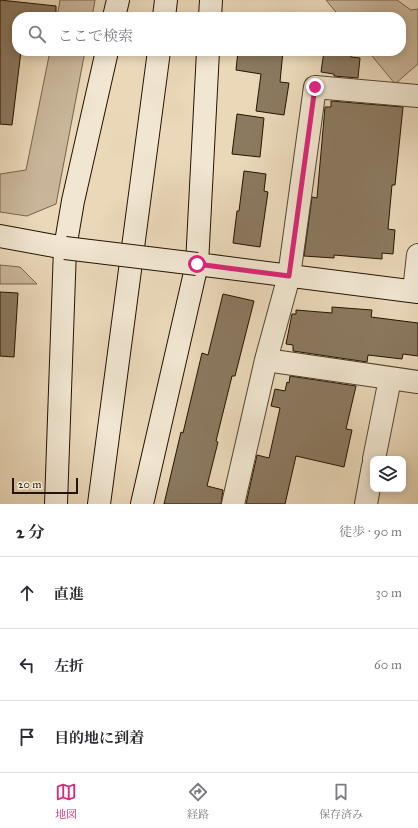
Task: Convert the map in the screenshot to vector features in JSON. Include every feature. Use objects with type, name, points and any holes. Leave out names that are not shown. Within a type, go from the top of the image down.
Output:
[{"type":"street","points":[[115,12],[118,0]]},
{"type":"street","points":[[165,12],[166,0]]},
{"type":"street","points":[[210,12],[211,0]]},
{"type":"street","points":[[56,504],[65,248],[73,201],[106,56]]},
{"type":"street","points":[[99,504],[158,56]]},
{"type":"street","points":[[142,504],[197,264],[208,56]]},
{"type":"street","points":[[233,504],[266,360],[289,276],[315,87],[418,96]]},
{"type":"street","points":[[0,236],[65,248],[416,292],[418,255]]},
{"type":"street","points":[[266,360],[418,382]]},
{"type":"street","points":[[375,456],[390,379]]},
{"type":"street","points":[[366,504],[370,482]]},
{"type":"shaded area","points":[[60,0],[95,0],[93,12],[58,12]]},
{"type":"shaded area","points":[[326,0],[397,0],[411,10],[418,9],[418,64],[395,84],[372,56],[406,56],[406,12],[336,12]]},
{"type":"shaded area","points":[[49,56],[84,56],[56,204],[27,216],[0,212],[0,174],[26,170]]},
{"type":"shaded area","points":[[0,265],[20,267],[37,284],[0,284]]},
{"type":"building","points":[[0,0],[56,6],[56,12],[12,12],[12,56],[20,56],[12,125],[0,124]]},
{"type":"building","points":[[237,56],[283,56],[280,82],[289,83],[284,115],[256,111],[261,74],[236,70]]},
{"type":"building","points":[[323,56],[351,56],[360,58],[358,78],[334,76],[334,74],[321,72]]},
{"type":"building","points":[[331,101],[403,107],[395,185],[392,185],[388,229],[395,230],[393,254],[382,253],[382,259],[334,255],[334,258],[304,256],[312,197],[317,198],[325,107],[331,107]]},
{"type":"building","points":[[237,114],[264,118],[260,157],[232,154]]},
{"type":"building","points":[[244,171],[266,174],[264,191],[268,192],[260,247],[233,243]]},
{"type":"building","points":[[0,292],[18,293],[14,357],[0,356]]},
{"type":"building","points":[[223,294],[254,301],[235,376],[232,376],[207,486],[223,490],[221,504],[164,504],[202,353],[208,355]]},
{"type":"building","points":[[332,307],[372,310],[371,317],[418,323],[418,356],[403,354],[402,359],[368,355],[367,362],[293,351],[293,345],[286,344],[292,314],[296,314],[296,310],[332,313]]},
{"type":"building","points":[[290,376],[356,386],[346,429],[352,430],[344,467],[296,456],[285,504],[246,504],[257,455],[269,458],[280,408],[271,406],[275,389],[285,391],[287,382],[289,383]]},
{"type":"route","points":[[197,264],[289,276],[315,87]]}]
